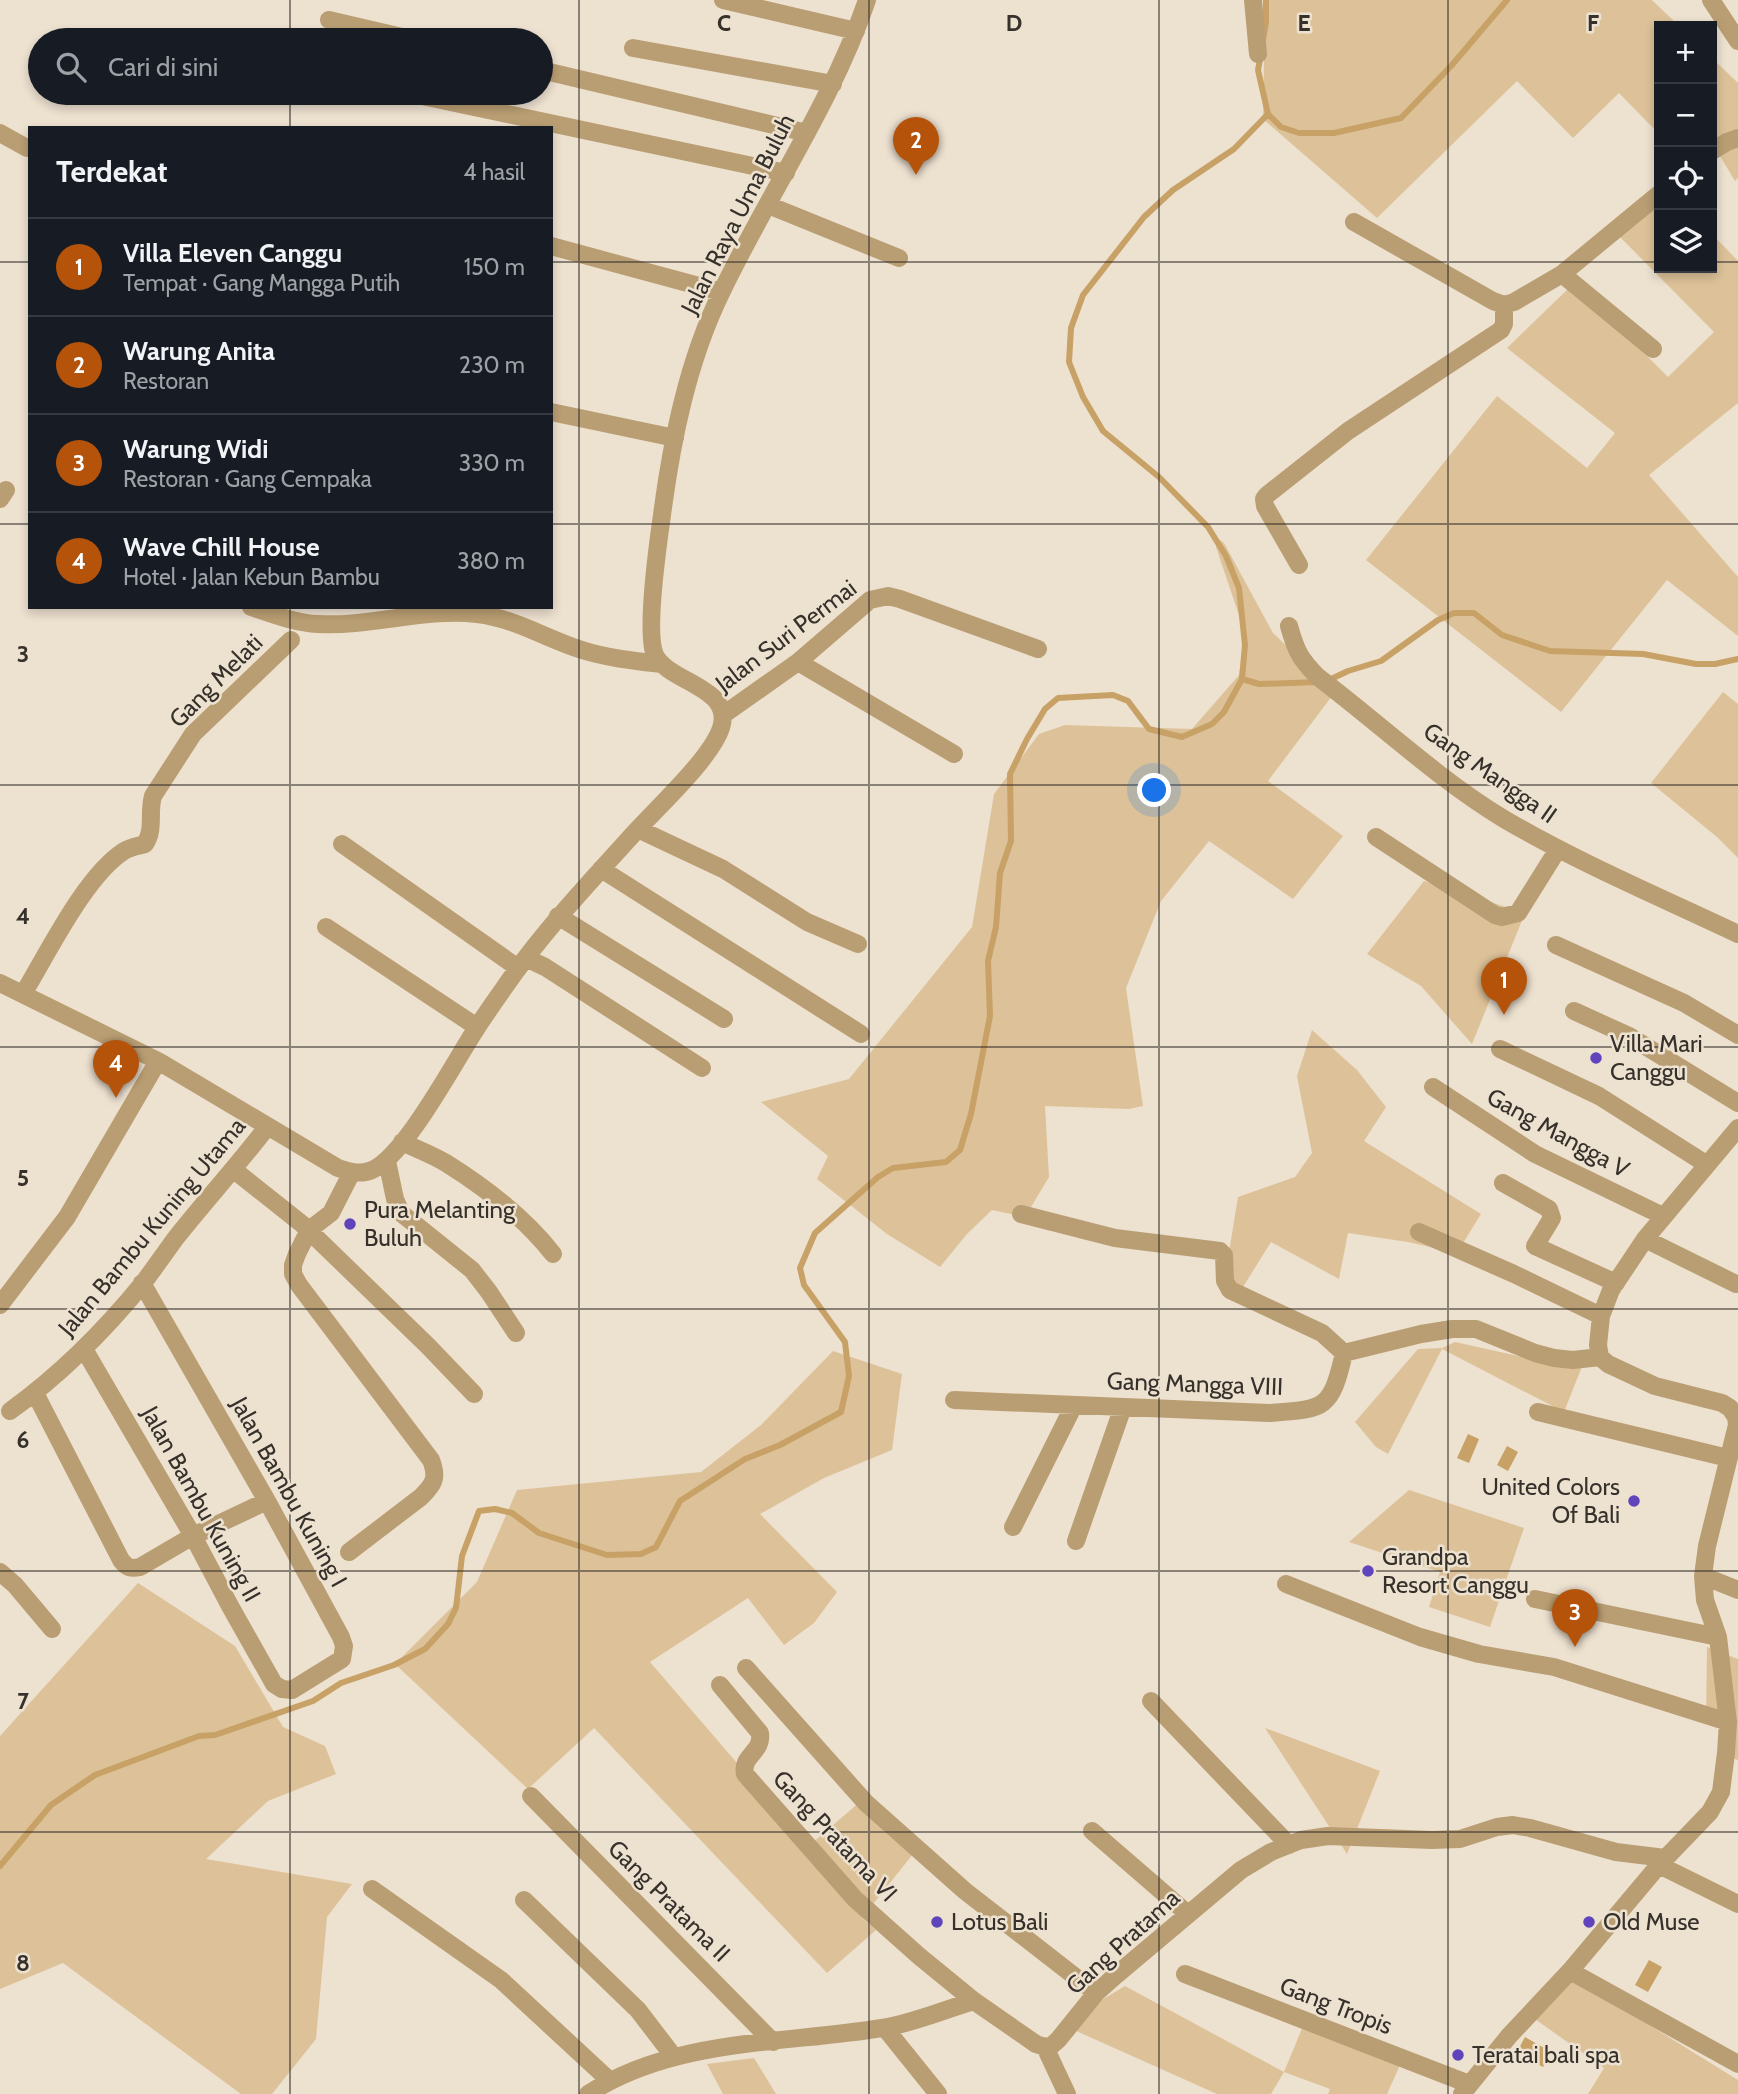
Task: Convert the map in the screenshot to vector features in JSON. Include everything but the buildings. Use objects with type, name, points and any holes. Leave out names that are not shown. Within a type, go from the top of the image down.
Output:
[{"type":"street","points":[[723,0],[856,31]]},
{"type":"street","name":"Jalan Raya Uma Buluh","points":[[661,664],[651,642],[653,589],[674,438],[697,352],[721,292],[833,84],[867,0]]},
{"type":"street","points":[[1254,0],[1258,54]]},
{"type":"street","points":[[1711,0],[1738,41]]},
{"type":"street","points":[[329,20],[363,28]]},
{"type":"street","points":[[633,48],[833,84]]},
{"type":"street","points":[[553,73],[807,133]]},
{"type":"street","points":[[465,105],[786,173]]},
{"type":"street","points":[[0,134],[27,148]]},
{"type":"street","points":[[1717,148],[1738,138]]},
{"type":"street","points":[[1354,222],[1493,301],[1504,304],[1514,302],[1562,274],[1654,198]]},
{"type":"street","points":[[768,205],[898,258]]},
{"type":"street","points":[[553,247],[721,292]]},
{"type":"street","points":[[1562,274],[1653,349]]},
{"type":"street","points":[[1299,565],[1265,506],[1264,499],[1267,495],[1348,431],[1501,330],[1504,324],[1504,304]]},
{"type":"street","points":[[553,412],[674,438]]},
{"type":"street","name":"Jalan Suri Permai","points":[[723,715],[798,662],[870,600],[888,596],[1038,649]]},
{"type":"street","points":[[0,983],[158,1061],[338,1168],[352,1172],[374,1169],[387,1161],[402,1142],[477,1027],[558,916],[686,778],[711,747],[722,724],[723,715],[718,702],[661,664],[585,651],[507,620],[477,614],[435,613],[346,624],[317,624],[292,620],[257,609]]},
{"type":"street","name":"Gang Mangga II","points":[[1289,626],[1295,650],[1318,677],[1454,784],[1504,818],[1558,849],[1738,934]]},
{"type":"street","name":"Gang Melati","points":[[23,994],[83,894],[106,865],[126,849],[145,844],[151,836],[150,807],[153,796],[192,734],[291,640]]},
{"type":"street","points":[[798,662],[954,754]]},
{"type":"street","points":[[638,829],[723,869],[799,918],[858,944]]},
{"type":"street","points":[[1376,837],[1502,917],[1518,913],[1558,849]]},
{"type":"street","points":[[342,844],[522,963],[545,967],[702,1068]]},
{"type":"street","points":[[601,869],[861,1034]]},
{"type":"street","points":[[558,916],[724,1019]]},
{"type":"street","points":[[326,927],[477,1027]]},
{"type":"street","points":[[1556,946],[1684,1003],[1738,1035]]},
{"type":"street","points":[[1574,1012],[1629,1036],[1738,1103]]},
{"type":"street","points":[[1500,1049],[1599,1096],[1706,1164]]},
{"type":"street","points":[[0,1306],[67,1217],[158,1061]]},
{"type":"street","name":"Gang Mangga V","points":[[1433,1087],[1535,1154],[1663,1216]]},
{"type":"street","name":"Jalan Bambu Kuning Utama","points":[[10,1411],[85,1349],[142,1283],[267,1127]]},
{"type":"street","points":[[1465,2091],[1509,2036],[1570,1971],[1662,1862],[1710,1812],[1721,1792],[1731,1698],[1718,1637],[1705,1600],[1703,1576],[1707,1546],[1733,1449],[1736,1416],[1722,1403],[1655,1386],[1608,1364],[1600,1357],[1598,1345],[1601,1316],[1615,1283],[1663,1216],[1738,1128]]},
{"type":"street","points":[[402,1142],[445,1163],[501,1203],[521,1218],[553,1254]]},
{"type":"street","points":[[387,1161],[395,1199],[401,1213],[472,1270],[516,1333]]},
{"type":"street","points":[[234,1170],[309,1230],[474,1394]]},
{"type":"street","points":[[349,1552],[421,1497],[434,1480],[435,1470],[431,1460],[299,1285],[293,1273],[293,1265],[309,1230],[331,1213],[352,1172]]},
{"type":"street","points":[[1503,1183],[1549,1209],[1552,1214],[1535,1246],[1615,1283]]},
{"type":"street","points":[[1021,1214],[1115,1238],[1220,1251],[1224,1255],[1225,1281],[1230,1290],[1322,1333],[1344,1353],[1421,1334],[1452,1329],[1476,1329],[1554,1358],[1573,1360],[1600,1357]]},
{"type":"street","points":[[1419,1233],[1514,1274],[1601,1316]]},
{"type":"street","points":[[1645,1239],[1735,1284]]},
{"type":"street","name":"Jalan Bambu Kuning I","points":[[142,1283],[267,1501],[344,1646],[342,1659],[292,1690],[282,1689],[274,1684]]},
{"type":"street","name":"Jalan Bambu Kuning II","points":[[85,1349],[194,1536],[274,1684]]},
{"type":"street","name":"Gang Mangga VIII","points":[[954,1400],[1269,1413],[1302,1411],[1328,1400],[1344,1353]]},
{"type":"street","points":[[35,1393],[126,1566],[140,1567],[194,1536],[267,1501]]},
{"type":"street","points":[[1013,1527],[1074,1405]]},
{"type":"street","points":[[1076,1541],[1123,1407]]},
{"type":"street","points":[[1538,1412],[1733,1449]]},
{"type":"street","points":[[0,1572],[15,1585],[52,1629]]},
{"type":"street","points":[[1703,1576],[1738,1590]]},
{"type":"street","points":[[1286,1584],[1420,1637],[1479,1654],[1554,1667],[1728,1722]]},
{"type":"street","points":[[1535,1599],[1718,1637]]},
{"type":"street","points":[[746,1668],[866,1803],[965,1891],[1096,1993]]},
{"type":"street","name":"Gang Pratama VI","points":[[720,1685],[760,1733],[759,1745],[744,1768],[751,1782],[855,1899],[974,2001]]},
{"type":"street","points":[[1151,1701],[1289,1845]]},
{"type":"street","name":"Gang Pratama II","points":[[531,1796],[772,2042]]},
{"type":"street","name":"Gang Pratama","points":[[1045,2047],[1058,2040],[1096,1993],[1241,1870],[1271,1852],[1301,1840],[1328,1836],[1460,1839],[1497,1827],[1513,1825],[1662,1862],[1738,1904]]},
{"type":"street","points":[[1092,1831],[1188,1914]]},
{"type":"street","points":[[372,1889],[501,1980],[609,2080]]},
{"type":"street","points":[[524,1900],[638,2010],[674,2057]]},
{"type":"street","points":[[1570,1971],[1738,2064]]},
{"type":"street","name":"Gang Tropis","points":[[1185,1974],[1465,2091]]},
{"type":"street","points":[[588,2094],[631,2070],[674,2057],[719,2048],[885,2028],[974,2001],[1029,2040],[1045,2047],[1067,2094]]},
{"type":"street","points":[[885,2028],[938,2094]]},
{"type":"shaded area","points":[[1265,0],[1652,0],[1674,21],[1654,21],[1654,129],[1619,93],[1573,138],[1517,81],[1377,218],[1263,119]]},
{"type":"shaded area","points":[[1717,63],[1738,83],[1738,178],[1735,181],[1720,156],[1717,158]]},
{"type":"shaded area","points":[[1654,201],[1654,271],[1620,237]]},
{"type":"shaded area","points":[[1717,239],[1738,261],[1738,403],[1649,475],[1738,577],[1738,636],[1667,580],[1561,712],[1366,560],[1497,396],[1587,468],[1615,433],[1507,348],[1574,283],[1668,377],[1714,332],[1656,273],[1717,273]]},
{"type":"shaded area","points":[[1220,540],[1273,633],[1335,692],[1268,781],[1343,836],[1293,899],[1209,841],[1161,901],[1126,988],[1143,1106],[1129,1109],[1045,1106],[1049,1177],[1025,1217],[992,1210],[967,1234],[940,1267],[887,1234],[817,1179],[828,1156],[761,1102],[849,1079],[972,927],[994,794],[1039,734],[1065,725],[1192,729],[1239,675],[1245,633],[1216,547]]},
{"type":"shaded area","points":[[1723,692],[1738,704],[1738,858],[1717,837],[1651,783]]},
{"type":"shaded area","points":[[1424,881],[1525,913],[1472,1044],[1421,986],[1367,954]]},
{"type":"shaded area","points":[[1312,1030],[1357,1070],[1386,1107],[1364,1141],[1481,1214],[1457,1253],[1348,1233],[1339,1279],[1271,1242],[1238,1295],[1222,1295],[1238,1197],[1295,1177],[1312,1153],[1297,1076]]},
{"type":"shaded area","points":[[1455,1342],[1572,1368],[1587,1354],[1564,1412],[1442,1349],[1388,1454],[1376,1447],[1355,1422],[1418,1349],[1442,1348]]},
{"type":"shaded area","points":[[833,1351],[902,1374],[892,1450],[824,1478],[760,1514],[837,1592],[814,1623],[784,1645],[748,1598],[650,1662],[737,1763],[803,1851],[862,1800],[913,1854],[862,1918],[876,1930],[827,1973],[594,1728],[528,1789],[395,1664],[477,1582],[517,1490],[701,1472],[761,1425]]},
{"type":"shaded area","points":[[1468,1434],[1479,1439],[1469,1463],[1457,1458]]},
{"type":"shaded area","points":[[1507,1446],[1518,1452],[1508,1471],[1497,1465]]},
{"type":"shaded area","points":[[1409,1490],[1524,1528],[1490,1627],[1429,1607],[1440,1572],[1349,1542]]},
{"type":"shaded area","points":[[138,1583],[235,1646],[283,1727],[325,1746],[336,1774],[268,1801],[206,1859],[352,1884],[327,1917],[316,2039],[272,2094],[241,2094],[63,1963],[0,1989],[0,1736]]},
{"type":"shaded area","points":[[1707,1647],[1738,1659],[1738,1760],[1721,1755],[1727,1725],[1706,1721]]},
{"type":"shaded area","points":[[1265,1728],[1380,1771],[1347,1854]]},
{"type":"shaded area","points":[[1649,1960],[1662,1967],[1648,1992],[1635,1985]]},
{"type":"shaded area","points":[[1567,1974],[1738,2080],[1738,2094],[1588,2094],[1604,2068],[1525,2012]]},
{"type":"shaded area","points":[[1125,1986],[1284,2072],[1271,2094],[1217,2094],[1074,2030],[1100,2001]]},
{"type":"shaded area","points":[[1303,2026],[1401,2063],[1387,2094],[1328,2094],[1330,2089],[1284,2072]]},
{"type":"shaded area","points":[[1525,2037],[1551,2052],[1543,2067],[1517,2052]]},
{"type":"shaded area","points":[[754,2058],[776,2094],[723,2094],[707,2064]]},
{"type":"waterway","points":[[1263,40],[1266,0]]},
{"type":"waterway","points":[[1268,114],[1281,127],[1299,133],[1334,133],[1401,118],[1452,65],[1507,0]]},
{"type":"waterway","points":[[0,1866],[51,1805],[95,1775],[199,1736],[215,1735],[313,1701],[341,1683],[394,1665],[425,1649],[448,1624],[456,1608],[462,1556],[479,1511],[495,1509],[512,1513],[539,1533],[607,1555],[641,1554],[656,1547],[680,1501],[745,1459],[780,1445],[841,1412],[849,1376],[845,1342],[804,1285],[800,1268],[815,1233],[878,1177],[893,1168],[946,1162],[960,1150],[971,1114],[990,1016],[988,961],[996,927],[1000,873],[1011,841],[1010,774],[1027,739],[1045,709],[1058,698],[1113,695],[1128,701],[1149,729],[1182,737],[1212,724],[1224,712],[1242,679],[1245,645],[1239,588],[1226,556],[1208,527],[1159,477],[1103,431],[1083,397],[1069,362],[1071,328],[1083,295],[1144,217],[1173,190],[1234,149],[1268,114],[1258,70],[1261,54]]},
{"type":"waterway","points":[[1329,680],[1381,661],[1438,620],[1454,613],[1474,613],[1502,635],[1550,651],[1643,654],[1696,664],[1715,664],[1738,659]]},
{"type":"waterway","points":[[1242,679],[1259,684],[1318,682]]},
{"type":"place","name":"Warung Anita","points":[[916,175]]},
{"type":"place","name":"Villa Eleven Canggu","points":[[1504,1015]]},
{"type":"place","name":"Villa Mari Canggu","points":[[1596,1058]]},
{"type":"place","name":"Wave Chill House","points":[[116,1098]]},
{"type":"place","name":"Pura Melanting Buluh","points":[[350,1224]]},
{"type":"place","name":"United Colors Of Bali","points":[[1634,1501]]},
{"type":"place","name":"Grandpa Resort Canggu","points":[[1368,1571]]},
{"type":"place","name":"Warung Widi","points":[[1575,1647]]},
{"type":"place","name":"Lotus Bali","points":[[937,1922]]},
{"type":"place","name":"Old Muse","points":[[1589,1922]]},
{"type":"place","name":"Teratai bali spa","points":[[1458,2055]]}]
